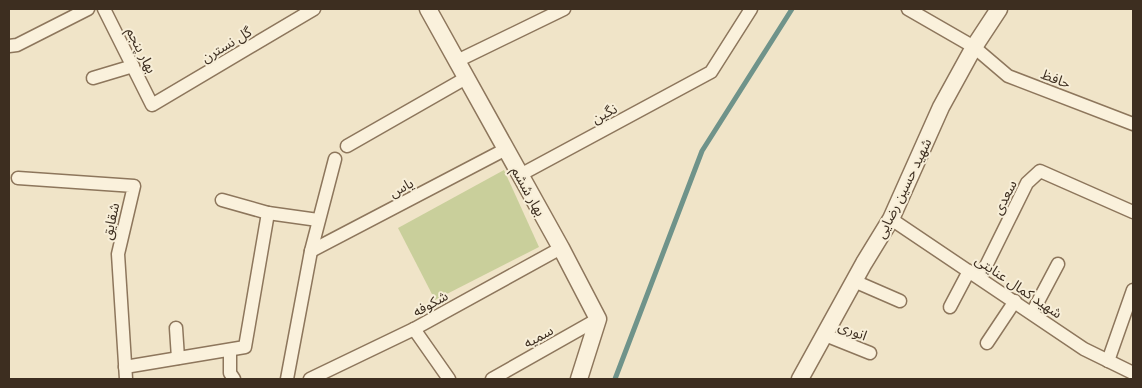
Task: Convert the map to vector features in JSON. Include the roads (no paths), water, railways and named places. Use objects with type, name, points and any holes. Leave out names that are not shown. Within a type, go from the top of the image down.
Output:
[{"type":"street","points":[[9,46],[17,45],[88,9]]},
{"type":"street","name":"بهار پنجم","points":[[104,9],[152,105]]},
{"type":"street","name":"گل نسترن","points":[[152,105],[314,9]]},
{"type":"street","name":"بهار ششم","points":[[428,9],[561,248],[598,319]]},
{"type":"street","points":[[457,61],[564,9]]},
{"type":"street","name":"نگین","points":[[520,175],[711,72],[751,9]]},
{"type":"street","name":"حافظ","points":[[908,9],[974,48],[1008,76],[1133,124]]},
{"type":"street","name":"شهید حسین رضایی","points":[[800,379],[854,281],[891,219],[941,107],[974,48],[999,9]]},
{"type":"street","points":[[93,78],[133,66]]},
{"type":"street","points":[[348,146],[466,78]]},
{"type":"street","name":"یاس","points":[[311,251],[506,149]]},
{"type":"street","points":[[287,379],[311,251],[335,159]]},
{"type":"street","name":"سعدی","points":[[980,278],[1027,183],[1040,171],[1133,212]]},
{"type":"street","name":"شقایق","points":[[18,178],[134,186],[118,254],[126,373]]},
{"type":"street","points":[[222,200],[268,213],[318,220]]},
{"type":"street","points":[[126,373],[178,358],[245,348],[268,213]]},
{"type":"street","name":"شهید کمال عنایتی","points":[[891,219],[1084,349],[1133,374]]},
{"type":"street","name":"شکوفه","points":[[310,379],[414,329],[561,248]]},
{"type":"street","points":[[1032,313],[1058,264]]},
{"type":"street","points":[[950,307],[969,270]]},
{"type":"street","points":[[854,281],[900,301]]},
{"type":"street","points":[[1108,361],[1133,290]]},
{"type":"street","points":[[987,343],[1015,301]]},
{"type":"street","points":[[579,379],[598,319]]},
{"type":"street","name":"سمیه","points":[[492,379],[598,319]]},
{"type":"street","points":[[176,328],[178,358]]},
{"type":"street","points":[[414,329],[449,379]]},
{"type":"street","name":"انوری","points":[[824,335],[870,352]]},
{"type":"street","points":[[230,350],[230,373],[234,379]]},
{"type":"waterway","points":[[615,379],[702,151],[792,9]]}]
